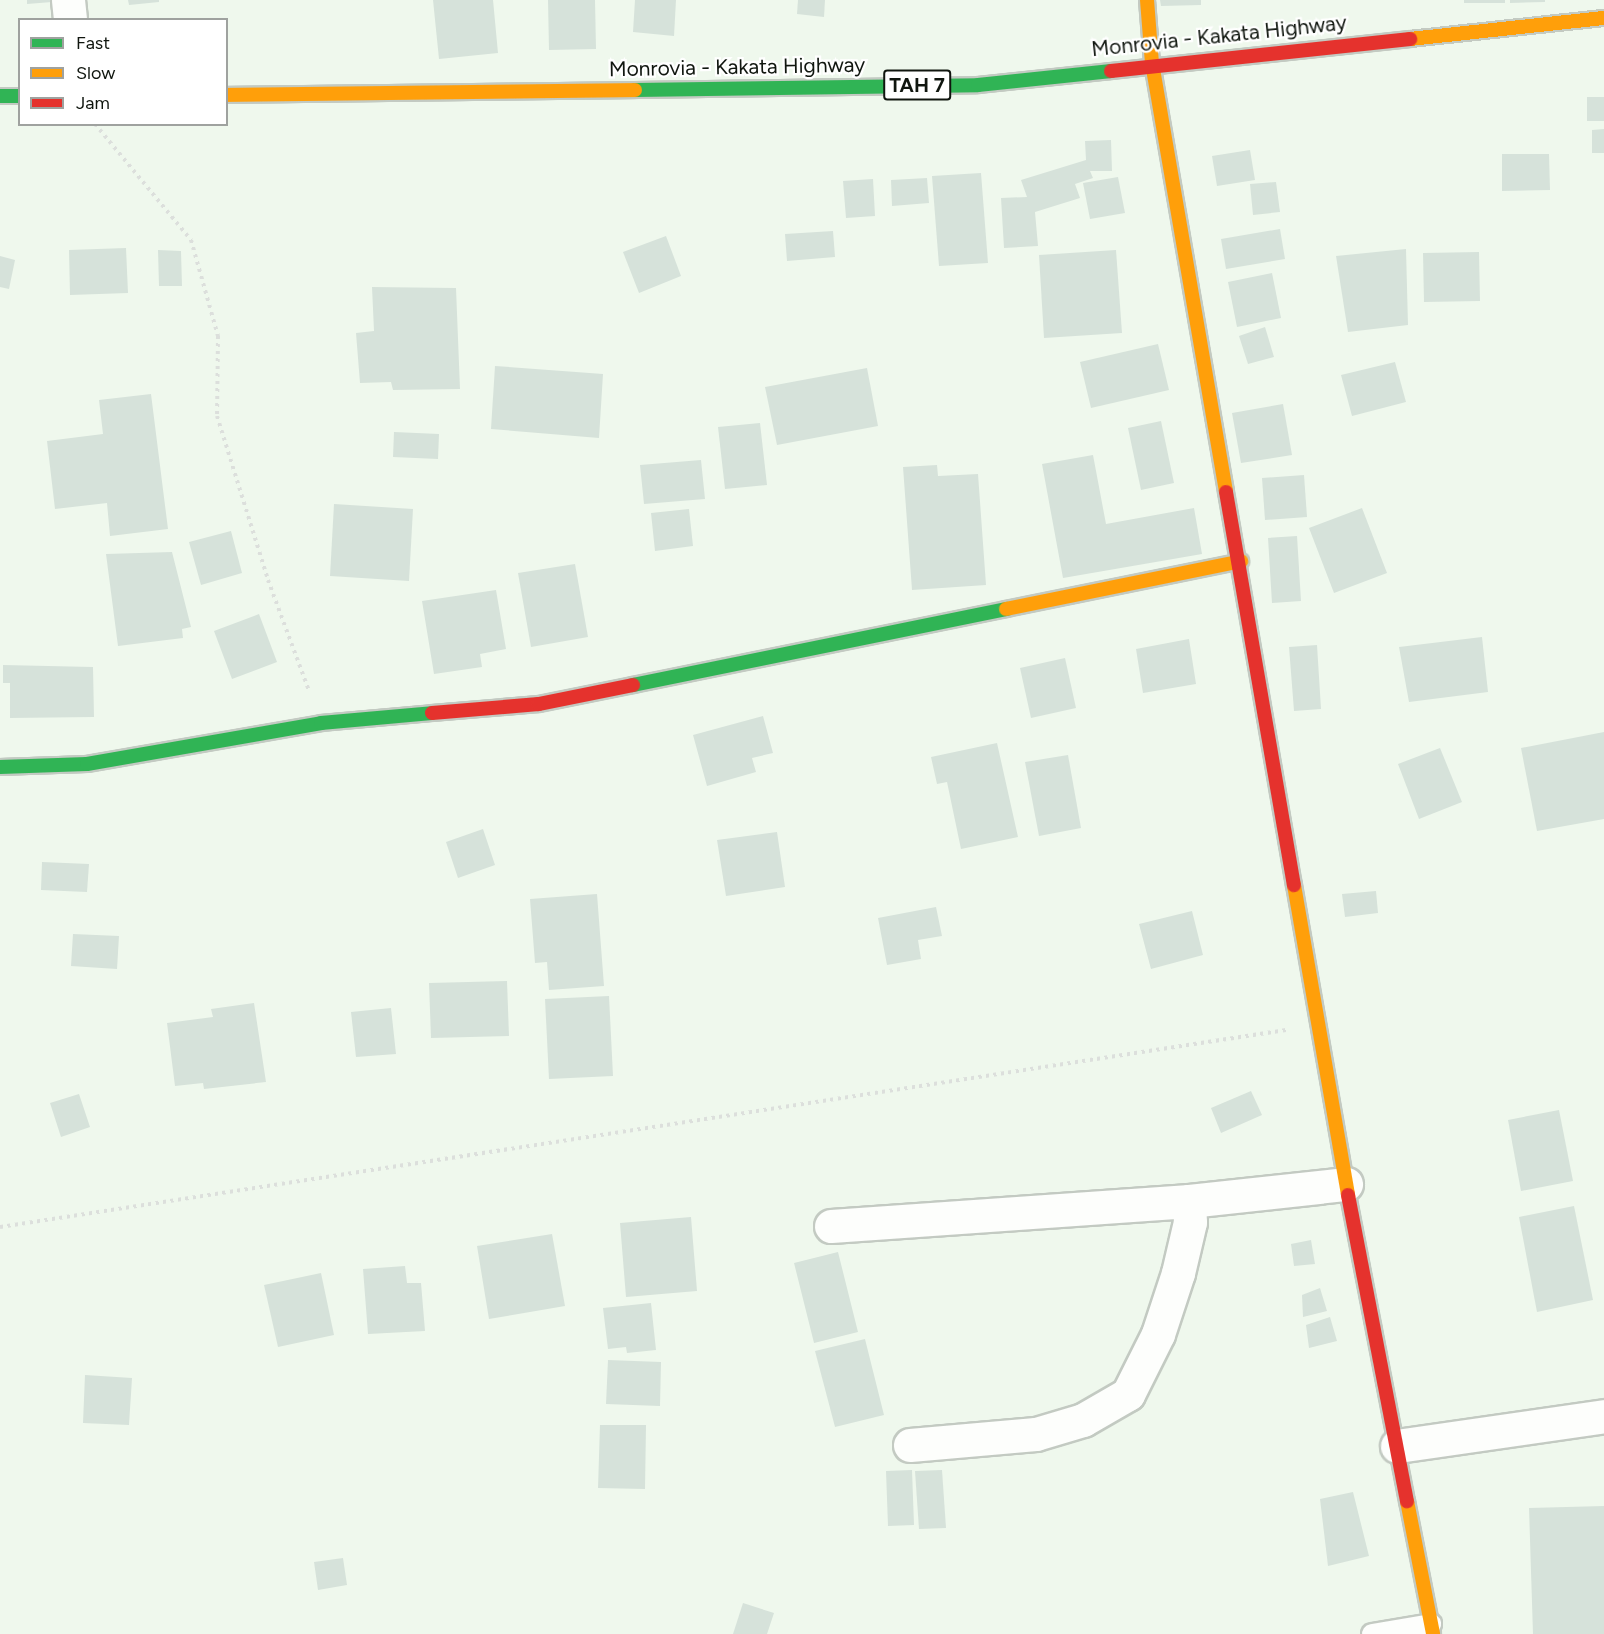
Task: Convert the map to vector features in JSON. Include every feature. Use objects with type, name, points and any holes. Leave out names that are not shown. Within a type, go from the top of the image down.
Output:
[{"type":"main road","points":[[1147,0],[1152,63],[1346,1184],[1432,1629]]},
{"type":"main road","name":"Monrovia - Kakata Highway","points":[[228,95],[978,85],[1152,63],[1604,18]]},
{"type":"main road","points":[[0,96],[18,96]]},
{"type":"main road","points":[[0,767],[87,764],[321,723],[539,704],[1240,561]]},
{"type":"street","points":[[68,0],[70,18]]},
{"type":"street","points":[[831,1226],[1189,1201],[1346,1184]]},
{"type":"street","points":[[910,1445],[1035,1434],[1083,1420],[1128,1395],[1158,1334],[1178,1273],[1190,1222],[1189,1201]]},
{"type":"street","points":[[1397,1446],[1604,1416]]},
{"type":"lane","points":[[1372,1634],[1432,1629]]},
{"type":"path","points":[[96,126],[190,240],[218,336],[217,416],[268,580],[321,723]]},
{"type":"path","points":[[0,1227],[1320,1025]]},
{"type":"building","points":[[27,0],[52,0],[52,2],[27,4]]},
{"type":"building","points":[[128,0],[159,0],[159,2],[129,5]]},
{"type":"building","points":[[433,0],[493,0],[498,53],[439,59]]},
{"type":"building","points":[[548,0],[595,0],[596,49],[549,50]]},
{"type":"building","points":[[635,0],[676,0],[674,36],[633,32]]},
{"type":"building","points":[[798,0],[825,0],[824,17],[797,14]]},
{"type":"building","points":[[1160,0],[1201,0],[1201,5],[1161,6]]},
{"type":"building","points":[[1464,0],[1505,0],[1505,3],[1464,3]]},
{"type":"building","points":[[1510,0],[1545,0],[1545,2],[1510,3]]},
{"type":"building","points":[[1587,97],[1604,97],[1604,121],[1587,121]]},
{"type":"building","points":[[1604,129],[1604,153],[1592,153],[1592,130]]},
{"type":"building","points":[[1111,140],[1112,171],[1090,171],[1093,178],[1075,184],[1080,198],[1035,212],[1038,246],[1004,248],[1001,198],[1027,197],[1021,180],[1086,160],[1085,141]]},
{"type":"building","points":[[1250,150],[1255,180],[1217,186],[1212,156]]},
{"type":"building","points":[[1502,154],[1549,154],[1550,190],[1502,191]]},
{"type":"building","points":[[981,173],[988,263],[939,266],[932,176]]},
{"type":"building","points":[[1118,177],[1125,213],[1090,219],[1083,183]]},
{"type":"building","points":[[927,178],[929,203],[892,206],[891,180]]},
{"type":"building","points":[[873,179],[875,216],[846,218],[843,181]]},
{"type":"building","points":[[1276,182],[1280,212],[1253,215],[1250,184]]},
{"type":"building","points":[[1280,229],[1285,259],[1226,269],[1221,239]]},
{"type":"building","points":[[833,231],[835,257],[787,261],[785,234]]},
{"type":"building","points":[[666,236],[681,276],[639,293],[623,252]]},
{"type":"building","points":[[126,248],[128,293],[70,295],[69,250]]},
{"type":"building","points":[[1406,249],[1408,325],[1348,332],[1336,256]]},
{"type":"building","points":[[158,250],[181,251],[182,286],[159,286]]},
{"type":"building","points":[[1116,250],[1122,333],[1044,338],[1039,255]]},
{"type":"building","points":[[1479,252],[1480,301],[1424,302],[1423,253]]},
{"type":"building","points":[[0,256],[15,260],[9,289],[0,287]]},
{"type":"building","points":[[1272,273],[1281,318],[1237,327],[1228,282]]},
{"type":"building","points":[[372,287],[456,288],[460,389],[393,390],[391,382],[360,383],[356,333],[374,331]]},
{"type":"building","points":[[1265,327],[1274,357],[1248,364],[1239,336]]},
{"type":"building","points":[[1158,344],[1169,390],[1091,408],[1080,362]]},
{"type":"building","points":[[1395,362],[1406,402],[1352,416],[1341,375]]},
{"type":"building","points":[[495,366],[603,374],[599,438],[491,429]]},
{"type":"building","points":[[867,368],[878,426],[777,445],[765,387]]},
{"type":"building","points":[[151,394],[168,529],[110,536],[107,503],[55,509],[47,441],[103,434],[99,400]]},
{"type":"building","points":[[1283,404],[1292,455],[1241,463],[1232,413]]},
{"type":"building","points":[[1161,421],[1174,483],[1141,490],[1128,428]]},
{"type":"building","points":[[760,423],[767,485],[725,489],[718,427]]},
{"type":"building","points":[[394,432],[439,434],[438,459],[393,457]]},
{"type":"building","points":[[1093,455],[1106,524],[1194,508],[1202,554],[1063,578],[1042,464]]},
{"type":"building","points":[[701,460],[705,499],[644,504],[640,465]]},
{"type":"building","points":[[937,465],[938,476],[978,474],[986,585],[912,590],[903,467]]},
{"type":"building","points":[[1304,475],[1307,517],[1265,520],[1262,478]]},
{"type":"building","points":[[334,504],[413,509],[409,581],[330,576]]},
{"type":"building","points":[[1362,508],[1387,573],[1334,593],[1309,528]]},
{"type":"building","points":[[689,509],[693,546],[655,551],[651,513]]},
{"type":"building","points":[[231,531],[242,573],[201,585],[189,542]]},
{"type":"building","points":[[1297,536],[1301,601],[1272,603],[1268,538]]},
{"type":"building","points":[[172,552],[191,627],[182,629],[183,638],[118,646],[106,554]]},
{"type":"building","points":[[575,564],[588,637],[531,647],[518,573]]},
{"type":"building","points":[[496,590],[506,649],[480,654],[482,667],[434,674],[422,601]]},
{"type":"building","points":[[259,614],[277,662],[232,679],[214,631]]},
{"type":"building","points":[[1482,637],[1488,692],[1409,702],[1399,647]]},
{"type":"building","points":[[1189,639],[1196,684],[1143,693],[1136,649]]},
{"type":"building","points":[[1317,645],[1321,709],[1294,711],[1289,647]]},
{"type":"building","points":[[1065,658],[1076,708],[1031,718],[1020,668]]},
{"type":"building","points":[[3,665],[93,667],[94,717],[10,718],[10,683],[3,683]]},
{"type":"building","points":[[763,716],[773,753],[752,758],[756,772],[707,786],[693,735]]},
{"type":"building","points":[[1604,732],[1604,819],[1537,831],[1521,748]]},
{"type":"building","points":[[997,743],[1018,837],[961,849],[947,782],[937,784],[931,757]]},
{"type":"building","points":[[1440,748],[1462,802],[1419,819],[1398,764]]},
{"type":"building","points":[[1068,755],[1081,828],[1039,836],[1025,762]]},
{"type":"building","points":[[483,829],[495,865],[458,878],[446,842]]},
{"type":"building","points":[[777,832],[785,887],[726,896],[717,840]]},
{"type":"building","points":[[42,862],[89,864],[87,892],[41,890]]},
{"type":"building","points":[[1376,891],[1378,913],[1345,917],[1342,894]]},
{"type":"building","points":[[597,894],[604,986],[549,990],[547,962],[535,963],[530,899]]},
{"type":"building","points":[[936,907],[942,936],[918,940],[921,959],[887,965],[878,918]]},
{"type":"building","points":[[1192,911],[1203,955],[1151,969],[1139,924]]},
{"type":"building","points":[[73,934],[119,936],[117,969],[71,966]]},
{"type":"building","points":[[507,981],[509,1036],[431,1038],[429,983]]},
{"type":"building","points":[[609,996],[613,1076],[549,1079],[545,999]]},
{"type":"building","points":[[254,1003],[266,1082],[204,1089],[203,1083],[175,1086],[167,1023],[213,1017],[211,1009]]},
{"type":"building","points":[[391,1008],[396,1054],[356,1057],[351,1012]]},
{"type":"building","points":[[1251,1091],[1262,1115],[1221,1133],[1211,1108]]},
{"type":"building","points":[[79,1094],[90,1127],[61,1137],[50,1103]]},
{"type":"building","points":[[1559,1110],[1573,1181],[1521,1191],[1508,1120]]},
{"type":"building","points":[[1574,1206],[1593,1300],[1537,1312],[1519,1217]]},
{"type":"building","points":[[691,1217],[697,1291],[626,1297],[620,1223]]},
{"type":"building","points":[[552,1234],[565,1306],[489,1319],[477,1246]]},
{"type":"building","points":[[1311,1240],[1315,1264],[1294,1266],[1291,1244]]},
{"type":"building","points":[[838,1252],[858,1332],[814,1343],[794,1263]]},
{"type":"building","points":[[405,1266],[407,1283],[421,1283],[425,1331],[368,1334],[363,1269]]},
{"type":"building","points":[[321,1273],[334,1335],[278,1347],[264,1285]]},
{"type":"building","points":[[1320,1288],[1327,1311],[1303,1317],[1302,1295]]},
{"type":"building","points":[[651,1303],[656,1350],[627,1353],[626,1347],[608,1349],[603,1308]]},
{"type":"building","points":[[1330,1317],[1337,1341],[1309,1348],[1306,1325]]},
{"type":"building","points":[[865,1339],[884,1415],[835,1427],[815,1351]]},
{"type":"building","points":[[608,1360],[661,1362],[660,1406],[606,1404]]},
{"type":"building","points":[[85,1375],[132,1378],[129,1425],[83,1423]]},
{"type":"building","points":[[600,1425],[646,1425],[645,1489],[598,1488]]},
{"type":"building","points":[[912,1470],[914,1525],[888,1526],[886,1471]]},
{"type":"building","points":[[942,1470],[946,1528],[919,1529],[915,1471]]},
{"type":"building","points":[[1353,1492],[1369,1556],[1328,1566],[1320,1499]]},
{"type":"building","points":[[1604,1506],[1604,1634],[1533,1634],[1529,1508]]},
{"type":"building","points":[[343,1558],[347,1585],[318,1590],[314,1562]]},
{"type":"building","points":[[743,1603],[774,1613],[767,1634],[733,1634]]},
{"type":"traffic: fast","points":[[635,90],[978,85],[1111,71]]},
{"type":"traffic: fast","points":[[0,96],[18,96]]},
{"type":"traffic: fast","points":[[633,685],[1006,609]]},
{"type":"traffic: fast","points":[[0,767],[87,764],[321,723],[432,713]]},
{"type":"traffic: slow","points":[[1147,0],[1152,63],[1226,492]]},
{"type":"traffic: slow","points":[[1410,39],[1604,18]]},
{"type":"traffic: slow","points":[[228,95],[635,90]]},
{"type":"traffic: slow","points":[[1006,609],[1241,561]]},
{"type":"traffic: slow","points":[[1294,885],[1348,1195]]},
{"type":"traffic: slow","points":[[1407,1501],[1433,1634]]},
{"type":"traffic: jam","points":[[1111,71],[1410,39]]},
{"type":"traffic: jam","points":[[1226,492],[1294,885]]},
{"type":"traffic: jam","points":[[432,713],[539,704],[633,685]]},
{"type":"traffic: jam","points":[[1348,1195],[1407,1501]]}]
